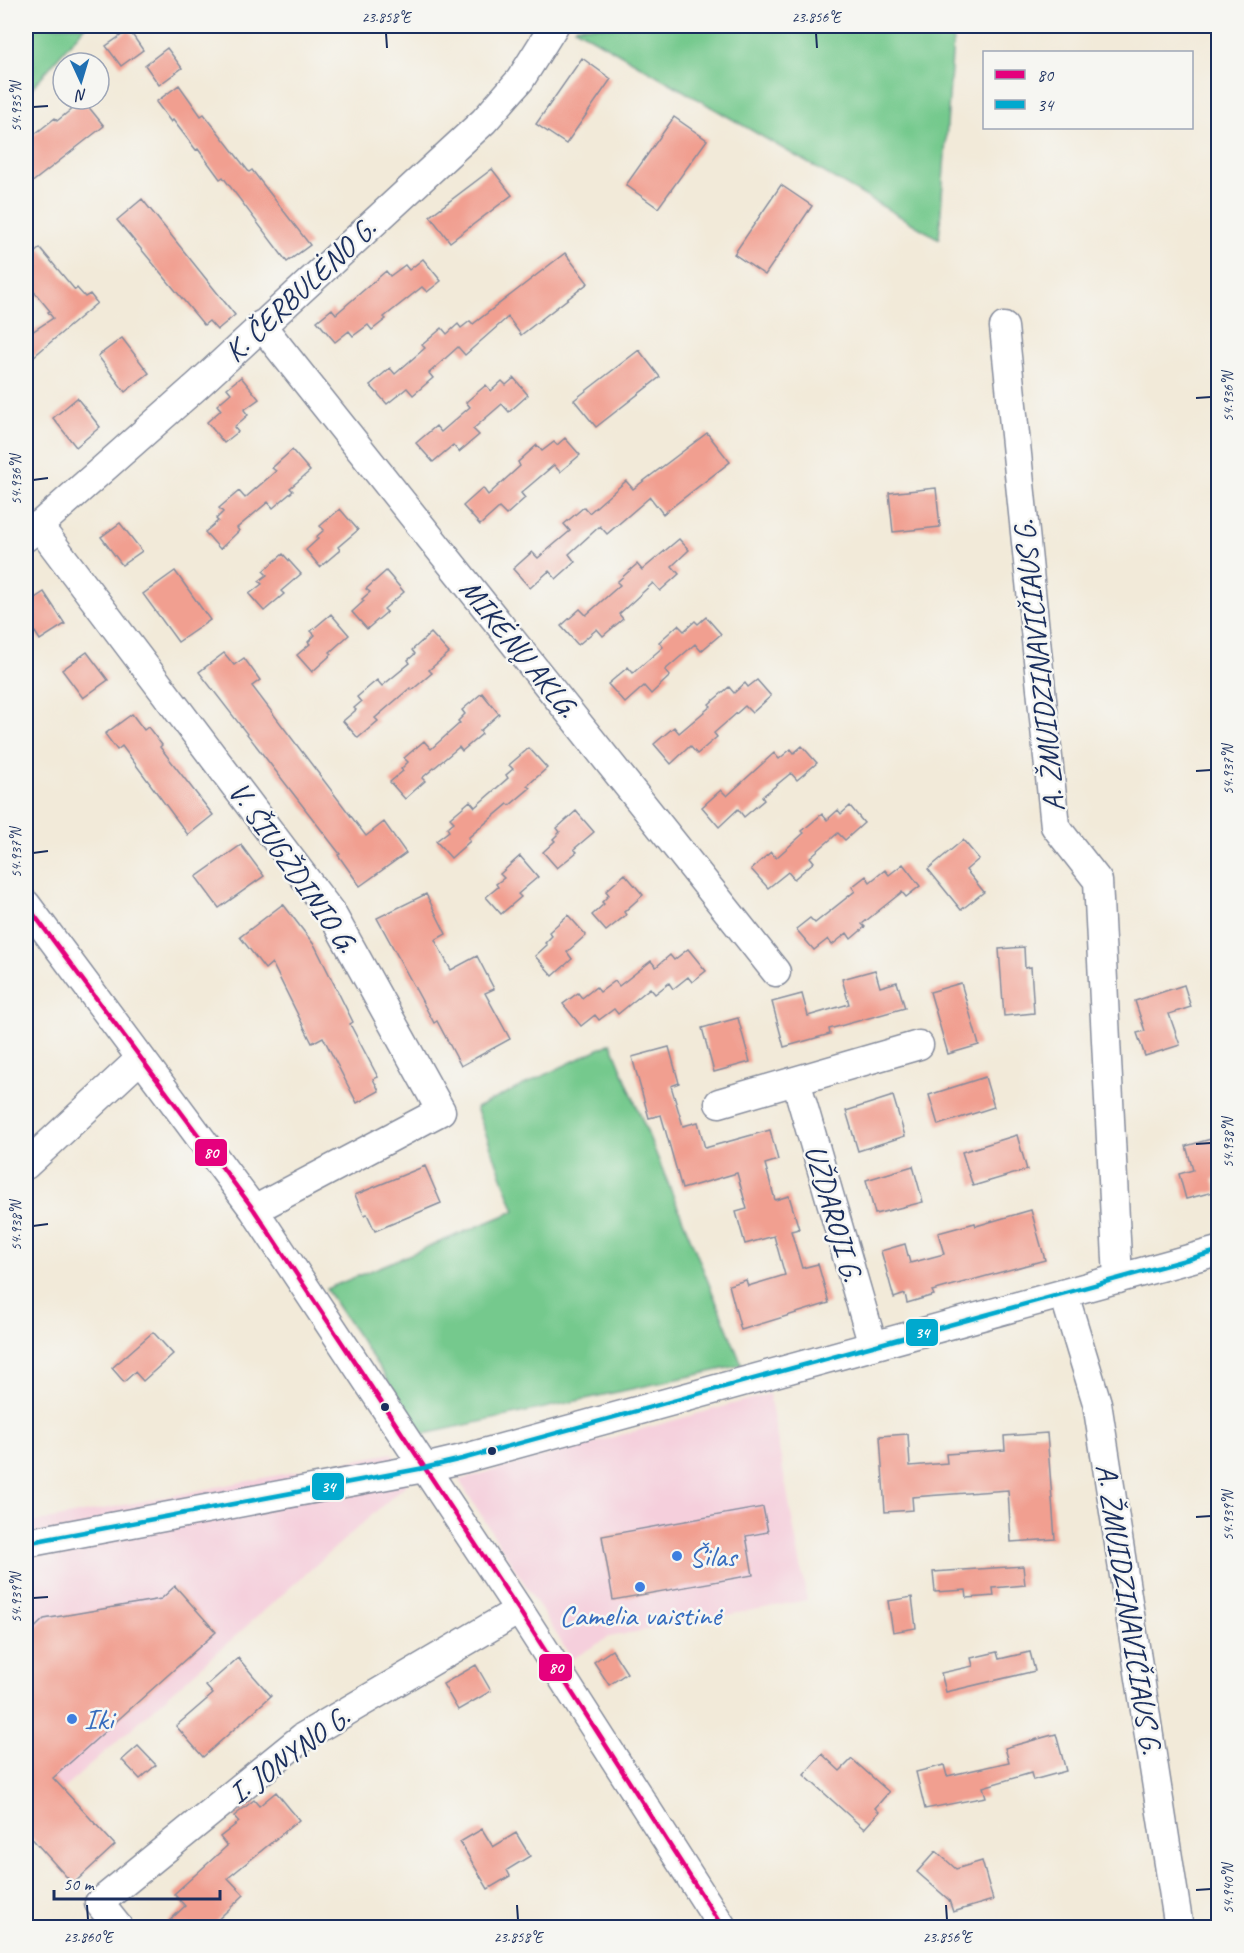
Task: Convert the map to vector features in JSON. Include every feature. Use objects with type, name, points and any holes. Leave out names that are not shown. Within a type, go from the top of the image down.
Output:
[{"type":"street","name":"K. ČERBULĖNO G.","points":[[32,531],[198,385],[484,121],[520,80],[554,26]]},
{"type":"street","name":"MIKĖNŲ AKLG.","points":[[261,325],[776,972]]},
{"type":"street","name":"A. ŽMUIDZINAVIČIAUS G.","points":[[1004,327],[1055,826],[1098,881],[1118,1279]]},
{"type":"street","name":"V. ŠIUGŽDINIO G.","points":[[32,531],[333,914],[441,1111],[254,1210]]},
{"type":"street","points":[[26,904],[254,1210],[519,1610],[723,1928]]},
{"type":"street","points":[[719,1103],[919,1045]]},
{"type":"street","points":[[26,1166],[140,1059]]},
{"type":"street","name":"UŽDAROJI G.","points":[[796,1081],[873,1346]]},
{"type":"street","points":[[26,1543],[424,1468],[1218,1251]]},
{"type":"street","name":"A. ŽMUIDZINAVIČIAUS G.","points":[[1064,1294],[1097,1403],[1179,1928]]},
{"type":"street","name":"I. JONYNO G.","points":[[119,1928],[99,1903],[303,1737],[519,1610]]},
{"type":"shaded area","points":[[769,1394],[807,1600],[609,1637],[572,1659],[459,1480]]},
{"type":"shaded area","points":[[392,1453],[408,1483],[26,1822],[26,1524]]},
{"type":"green space","points":[[26,26],[85,26],[64,51],[51,51],[51,66],[26,95]]},
{"type":"green space","points":[[577,26],[954,26],[939,239],[575,28]]},
{"type":"green space","points":[[611,1043],[742,1365],[424,1434],[326,1289],[515,1211],[476,1108]]},
{"type":"building","points":[[129,30],[143,50],[121,66],[106,46]]},
{"type":"building","points":[[167,48],[182,68],[159,85],[145,65]]},
{"type":"building","points":[[582,58],[611,79],[566,144],[536,124]]},
{"type":"building","points":[[179,85],[201,116],[204,114],[249,172],[252,170],[310,245],[287,262],[223,177],[220,179],[198,149],[196,150],[156,102]]},
{"type":"building","points":[[69,111],[92,111],[104,126],[26,187],[26,141],[55,118],[57,121]]},
{"type":"building","points":[[674,117],[707,140],[658,208],[626,185]]},
{"type":"building","points":[[492,169],[512,195],[450,242],[430,216]]},
{"type":"building","points":[[781,185],[812,206],[765,275],[734,254]]},
{"type":"building","points":[[142,199],[235,315],[217,330],[209,321],[204,325],[117,220]]},
{"type":"building","points":[[40,248],[75,290],[77,288],[85,297],[90,294],[97,303],[26,363],[26,336],[53,318],[48,312],[50,311],[26,282],[26,260]]},
{"type":"building","points":[[565,253],[588,283],[521,335],[508,317],[465,355],[458,347],[429,373],[433,378],[413,395],[407,388],[387,404],[370,385],[390,368],[395,374],[425,348],[422,345],[442,328],[447,334],[458,324],[461,328],[470,321],[473,324]]},
{"type":"building","points":[[423,259],[441,281],[427,292],[422,287],[384,317],[386,319],[372,330],[368,325],[353,336],[349,331],[335,342],[317,321],[332,309],[336,314],[386,271],[390,276],[405,265],[409,270]]},
{"type":"building","points":[[122,338],[149,373],[125,392],[98,356]]},
{"type":"building","points":[[639,350],[660,377],[596,427],[574,400]]},
{"type":"building","points":[[241,377],[259,399],[244,410],[248,415],[234,427],[238,432],[224,443],[207,422],[221,410],[217,405],[231,393],[227,388]]},
{"type":"building","points":[[514,378],[528,395],[509,412],[502,404],[473,429],[479,435],[459,452],[453,445],[433,462],[416,443],[436,426],[441,432],[470,407],[466,402],[486,385],[491,391],[502,381],[506,385]]},
{"type":"building","points":[[77,398],[100,427],[76,447],[53,418]]},
{"type":"building","points":[[707,433],[730,462],[663,514],[650,497],[607,534],[600,526],[569,554],[575,562],[556,579],[549,571],[530,588],[513,569],[532,552],[538,558],[570,531],[564,524],[584,507],[589,513],[626,481],[633,489]]},
{"type":"building","points":[[565,438],[580,455],[560,472],[554,465],[521,493],[525,498],[506,515],[499,508],[480,525],[463,506],[483,488],[488,495],[520,466],[518,462],[537,445],[542,451],[554,442],[557,445]]},
{"type":"building","points":[[292,450],[310,471],[290,488],[293,491],[273,508],[268,502],[237,528],[239,531],[220,549],[205,532],[218,521],[216,519],[223,512],[219,508],[239,491],[245,498],[276,471],[272,468]]},
{"type":"building","points":[[936,488],[940,527],[893,532],[889,493]]},
{"type":"building","points":[[340,509],[358,530],[320,567],[306,550],[324,530],[320,526]]},
{"type":"building","points":[[120,523],[142,551],[122,565],[101,537]]},
{"type":"building","points":[[679,539],[689,550],[672,566],[679,574],[660,591],[653,583],[619,614],[623,619],[603,636],[597,629],[578,645],[561,626],[580,609],[586,615],[620,585],[617,582],[637,564],[642,570]]},
{"type":"building","points":[[283,554],[301,574],[281,591],[284,594],[264,611],[249,594],[262,584],[259,581],[267,575],[263,571]]},
{"type":"building","points":[[175,571],[210,620],[178,642],[143,594]]},
{"type":"building","points":[[386,571],[404,592],[384,609],[387,612],[367,629],[352,612],[370,592],[366,589]]},
{"type":"building","points":[[44,592],[65,624],[40,640],[35,632],[26,639],[26,604]]},
{"type":"building","points":[[331,614],[349,635],[312,672],[297,655],[310,644],[308,642],[315,635],[311,631]]},
{"type":"building","points":[[706,617],[721,634],[701,651],[695,644],[665,670],[670,676],[651,694],[644,686],[625,703],[608,684],[628,667],[633,673],[663,647],[659,642],[678,625],[684,631],[695,621],[698,624]]},
{"type":"building","points":[[431,633],[449,653],[429,670],[432,673],[412,690],[410,688],[375,718],[378,721],[358,738],[343,721],[356,710],[354,708],[361,702],[357,697],[377,680],[382,686],[410,663],[408,660],[415,654],[412,650]]},
{"type":"building","points":[[87,652],[108,680],[83,698],[62,670]]},
{"type":"building","points":[[224,653],[234,665],[244,658],[260,680],[252,686],[366,836],[384,822],[406,853],[360,886],[338,855],[340,854],[199,672]]},
{"type":"building","points":[[757,680],[771,696],[752,713],[745,706],[714,733],[717,737],[697,754],[690,746],[671,764],[654,744],[674,727],[679,733],[729,687],[734,693],[745,683],[748,687]]},
{"type":"building","points":[[482,693],[499,714],[480,731],[482,734],[462,751],[459,747],[422,778],[425,781],[405,799],[390,782],[403,771],[401,769],[408,762],[404,758],[424,741],[431,749],[460,723],[458,721],[465,714],[462,710]]},
{"type":"building","points":[[132,714],[144,730],[148,727],[162,745],[160,747],[213,815],[188,835],[122,746],[117,750],[105,734]]},
{"type":"building","points":[[802,746],[817,763],[797,780],[791,773],[762,797],[764,800],[744,817],[738,809],[719,827],[702,807],[721,790],[727,796],[774,753],[779,759],[791,749],[794,753]]},
{"type":"building","points":[[529,748],[547,768],[527,786],[530,788],[468,838],[470,841],[451,858],[436,841],[449,831],[447,828],[454,822],[450,818],[470,801],[475,807],[508,778],[506,775],[513,769],[509,765]]},
{"type":"building","points":[[850,806],[864,823],[845,840],[838,833],[810,857],[814,862],[794,879],[788,872],[768,888],[751,869],[771,852],[776,858],[822,814],[827,820],[838,810],[841,814]]},
{"type":"building","points":[[576,811],[594,832],[574,849],[577,852],[557,868],[543,852],[555,841],[553,839],[560,832],[557,828]]},
{"type":"building","points":[[963,840],[979,859],[966,870],[984,892],[961,910],[928,869]]},
{"type":"building","points":[[241,845],[264,876],[219,908],[196,877]]},
{"type":"building","points":[[520,856],[538,877],[518,894],[521,897],[501,914],[486,897],[498,887],[496,884],[504,878],[500,874]]},
{"type":"building","points":[[903,864],[920,886],[906,897],[902,892],[862,924],[865,927],[851,939],[847,933],[832,945],[828,939],[814,950],[796,929],[810,918],[815,923],[855,891],[852,887],[866,876],[870,882],[885,870],[889,875]]},
{"type":"building","points":[[625,874],[643,895],[624,912],[626,915],[606,931],[592,915],[604,904],[602,902],[609,895],[606,891]]},
{"type":"building","points":[[426,894],[446,934],[435,940],[451,970],[477,956],[494,989],[485,993],[510,1039],[461,1066],[437,1021],[434,1023],[377,918]]},
{"type":"building","points":[[283,904],[315,946],[353,1022],[350,1024],[378,1077],[373,1079],[379,1091],[357,1103],[323,1037],[312,1043],[272,963],[265,969],[240,937]]},
{"type":"building","points":[[568,915],[586,935],[567,952],[572,959],[553,976],[535,956],[547,945],[545,943],[552,936],[549,932]]},
{"type":"building","points":[[1024,947],[1025,968],[1031,967],[1034,1013],[1004,1016],[999,949]]},
{"type":"building","points":[[688,949],[706,971],[692,982],[688,977],[673,989],[669,983],[655,994],[650,988],[618,1014],[614,1009],[599,1020],[595,1015],[581,1026],[563,1004],[578,993],[582,998],[596,987],[600,992],[615,981],[619,986],[651,961],[656,967],[670,955],[674,960]]},
{"type":"building","points":[[875,970],[880,987],[897,982],[905,1008],[829,1029],[830,1034],[784,1047],[772,1002],[802,994],[808,1016],[849,1004],[842,979]]},
{"type":"building","points":[[961,983],[979,1045],[948,1054],[930,992]]},
{"type":"building","points":[[1184,985],[1191,1007],[1169,1014],[1180,1045],[1145,1056],[1137,1033],[1145,1031],[1135,1001]]},
{"type":"building","points":[[738,1018],[750,1062],[714,1072],[702,1028]]},
{"type":"building","points":[[669,1047],[679,1083],[671,1086],[683,1126],[698,1122],[705,1148],[770,1130],[778,1160],[765,1164],[775,1200],[789,1196],[799,1229],[791,1231],[802,1268],[818,1264],[829,1303],[741,1330],[729,1285],[746,1280],[748,1286],[785,1275],[774,1236],[745,1244],[736,1212],[747,1209],[737,1173],[682,1189],[661,1115],[649,1118],[632,1057]]},
{"type":"building","points":[[985,1077],[994,1107],[938,1125],[929,1095]]},
{"type":"building","points":[[893,1096],[905,1136],[858,1151],[846,1111]]},
{"type":"building","points":[[1017,1135],[1027,1170],[973,1186],[962,1152]]},
{"type":"building","points":[[1218,1137],[1218,1177],[1213,1179],[1217,1191],[1186,1199],[1179,1174],[1193,1170],[1186,1146]]},
{"type":"building","points":[[425,1166],[441,1203],[375,1231],[367,1214],[364,1215],[355,1195]]},
{"type":"building","points":[[913,1166],[923,1202],[875,1214],[866,1180]]},
{"type":"building","points":[[1031,1210],[1045,1260],[932,1291],[934,1295],[907,1303],[905,1294],[894,1298],[881,1251],[905,1244],[910,1263],[944,1254],[938,1233],[975,1223],[976,1226]]},
{"type":"building","points":[[153,1332],[173,1354],[143,1381],[135,1372],[124,1382],[112,1368]]},
{"type":"building","points":[[1047,1433],[1055,1539],[1011,1542],[1008,1490],[912,1497],[913,1510],[885,1512],[880,1436],[908,1434],[910,1466],[947,1463],[946,1454],[1005,1450],[1004,1436]]},
{"type":"building","name":"Šilas","points":[[763,1507],[768,1532],[746,1536],[753,1575],[613,1600],[602,1536]]},
{"type":"building","points":[[1023,1566],[1025,1585],[993,1588],[994,1596],[967,1598],[966,1590],[935,1592],[933,1572]]},
{"type":"building","name":"Iki","points":[[175,1586],[216,1632],[53,1778],[115,1845],[73,1884],[26,1832],[26,1636],[44,1619],[161,1599]]},
{"type":"building","points":[[912,1597],[916,1628],[893,1632],[888,1601]]},
{"type":"building","points":[[612,1650],[627,1673],[609,1685],[594,1662]]},
{"type":"building","points":[[997,1652],[999,1659],[1030,1652],[1035,1671],[946,1692],[941,1673],[973,1666],[971,1658]]},
{"type":"building","points":[[238,1658],[271,1696],[203,1757],[176,1726],[213,1694],[206,1686]]},
{"type":"building","points":[[476,1665],[491,1691],[458,1710],[443,1684]]},
{"type":"building","points":[[1056,1734],[1066,1771],[1033,1780],[1031,1773],[983,1787],[986,1797],[925,1809],[916,1772],[944,1765],[947,1776],[1009,1762],[1005,1748]]},
{"type":"building","points":[[138,1746],[156,1765],[140,1779],[122,1760]]},
{"type":"building","points":[[822,1754],[840,1771],[852,1759],[889,1792],[875,1808],[879,1812],[864,1829],[804,1775]]},
{"type":"building","points":[[276,1792],[299,1820],[228,1878],[244,1895],[209,1928],[162,1928],[185,1906],[174,1894],[227,1846],[220,1837],[239,1822],[234,1816],[254,1800],[259,1806]]},
{"type":"building","points":[[482,1829],[493,1847],[516,1833],[530,1856],[507,1870],[510,1876],[488,1889],[460,1842]]},
{"type":"building","points":[[936,1851],[956,1869],[982,1861],[993,1900],[953,1912],[949,1900],[917,1872]]},
{"type":"transit line","name":"80","points":[[26,904],[254,1210],[519,1610],[723,1928]]},
{"type":"transit line","name":"34","points":[[26,1543],[462,1459],[1218,1251]]},
{"type":"place","name":"Šilas","points":[[677,1556]]},
{"type":"place","name":"Camelia vaistinė","points":[[640,1587]]},
{"type":"place","name":"Iki","points":[[72,1719]]}]
